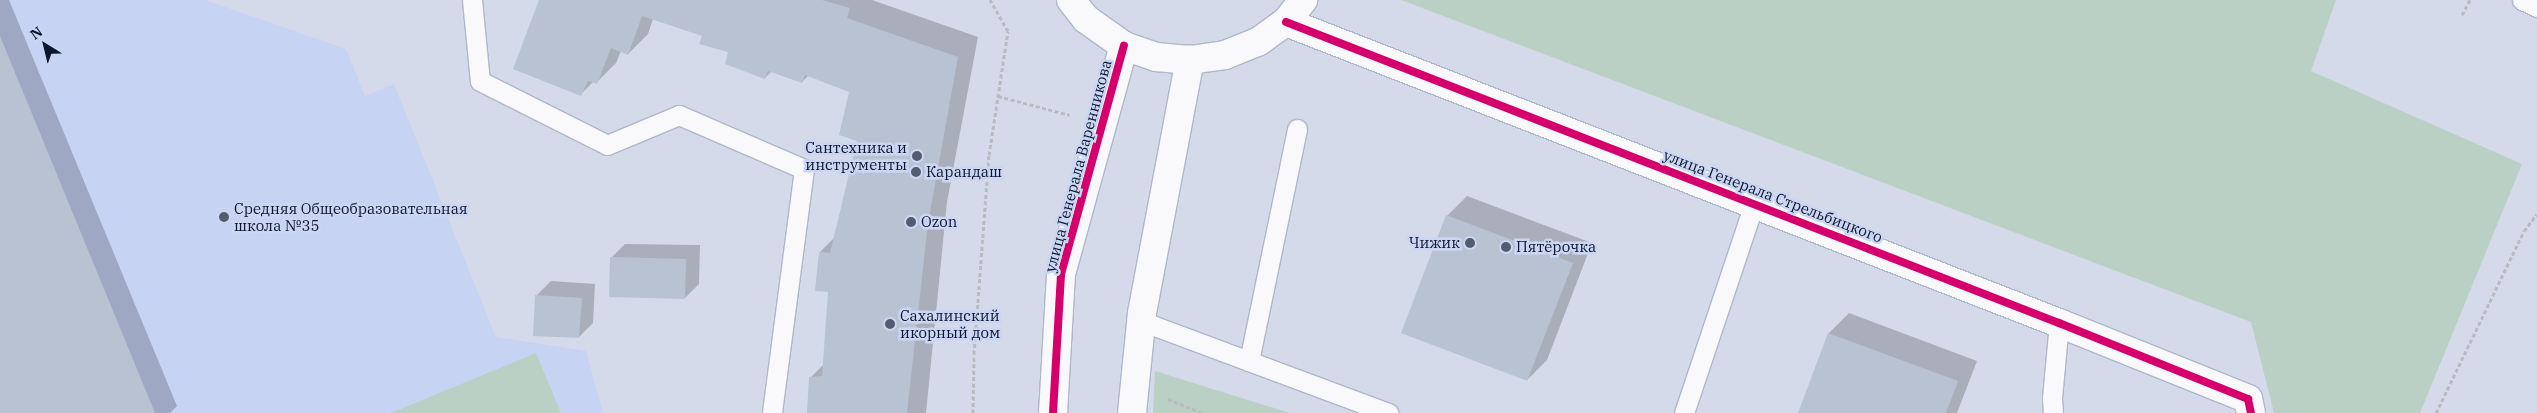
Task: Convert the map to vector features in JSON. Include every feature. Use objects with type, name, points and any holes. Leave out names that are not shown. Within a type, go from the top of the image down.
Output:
[{"type":"street","points":[[1071,0],[1086,19],[1124,46],[1156,57],[1190,60],[1225,55],[1258,42],[1286,22],[1303,0]]},
{"type":"street","name":"улица Генерала Стрельбицкого","points":[[1286,22],[2059,323],[2250,406]]},
{"type":"street","name":"улица Генерала Варенникова","points":[[1053,413],[1061,274],[1124,46]]},
{"type":"street","points":[[1132,413],[1141,321],[1190,60]]},
{"type":"lane","points":[[472,0],[480,81],[607,145],[679,115],[804,169],[772,413]]},
{"type":"lane","points":[[2522,0],[2537,6]]},
{"type":"lane","points":[[1248,361],[1297,129]]},
{"type":"lane","points":[[1684,413],[1754,204]]},
{"type":"lane","points":[[1141,321],[1388,413]]},
{"type":"lane","points":[[2053,413],[2052,398],[2059,323]]},
{"type":"path","points":[[972,413],[974,354],[989,155],[1008,31],[990,0]]},
{"type":"path","points":[[2462,16],[2470,0]]},
{"type":"path","points":[[2436,413],[2524,231],[2537,214]]},
{"type":"shaded area","name":"Средняя Общеобразовательная школа №35","points":[[0,0],[205,0],[346,49],[365,96],[394,84],[496,337],[586,351],[603,413],[0,413]]},
{"type":"green space","points":[[1401,0],[2336,0],[2311,71],[2522,164],[2420,413],[2274,413],[2251,322]]},
{"type":"green space","points":[[536,353],[561,413],[391,413],[396,411]]},
{"type":"green space","points":[[1155,371],[1290,413],[1153,413]]},
{"type":"building","points":[[539,0],[822,0],[850,8],[847,18],[958,57],[928,223],[907,413],[807,413],[809,377],[822,376],[828,292],[815,291],[819,252],[830,253],[857,141],[839,135],[849,92],[805,75],[802,83],[768,71],[765,79],[725,64],[728,52],[699,44],[702,36],[642,16],[628,55],[611,48],[597,84],[588,81],[581,96],[513,69]]},
{"type":"building","points":[[0,36],[155,413],[0,413]]},
{"type":"building","points":[[1446,215],[1573,263],[1527,381],[1401,333]]},
{"type":"building","points":[[610,257],[686,259],[685,299],[609,297]]},
{"type":"building","points":[[535,295],[582,298],[579,338],[533,336]]},
{"type":"building","points":[[1828,333],[1958,381],[1946,413],[1798,413]]},
{"type":"cycle path","points":[[1286,22],[2059,323],[2248,399],[2251,413]]},
{"type":"cycle path","points":[[1053,413],[1061,274],[1124,46]]},
{"type":"place","name":"Сантехника и инструменты","points":[[917,156]]},
{"type":"place","name":"Карандаш","points":[[916,172]]},
{"type":"place","name":"Средняя Общеобразовательная школа №35","points":[[224,217]]},
{"type":"place","name":"Ozon","points":[[911,222]]},
{"type":"place","name":"Чижик","points":[[1470,243]]},
{"type":"place","name":"Пятёрочка","points":[[1506,247]]},
{"type":"place","name":"Сахалинский икорный дом","points":[[890,324]]}]
